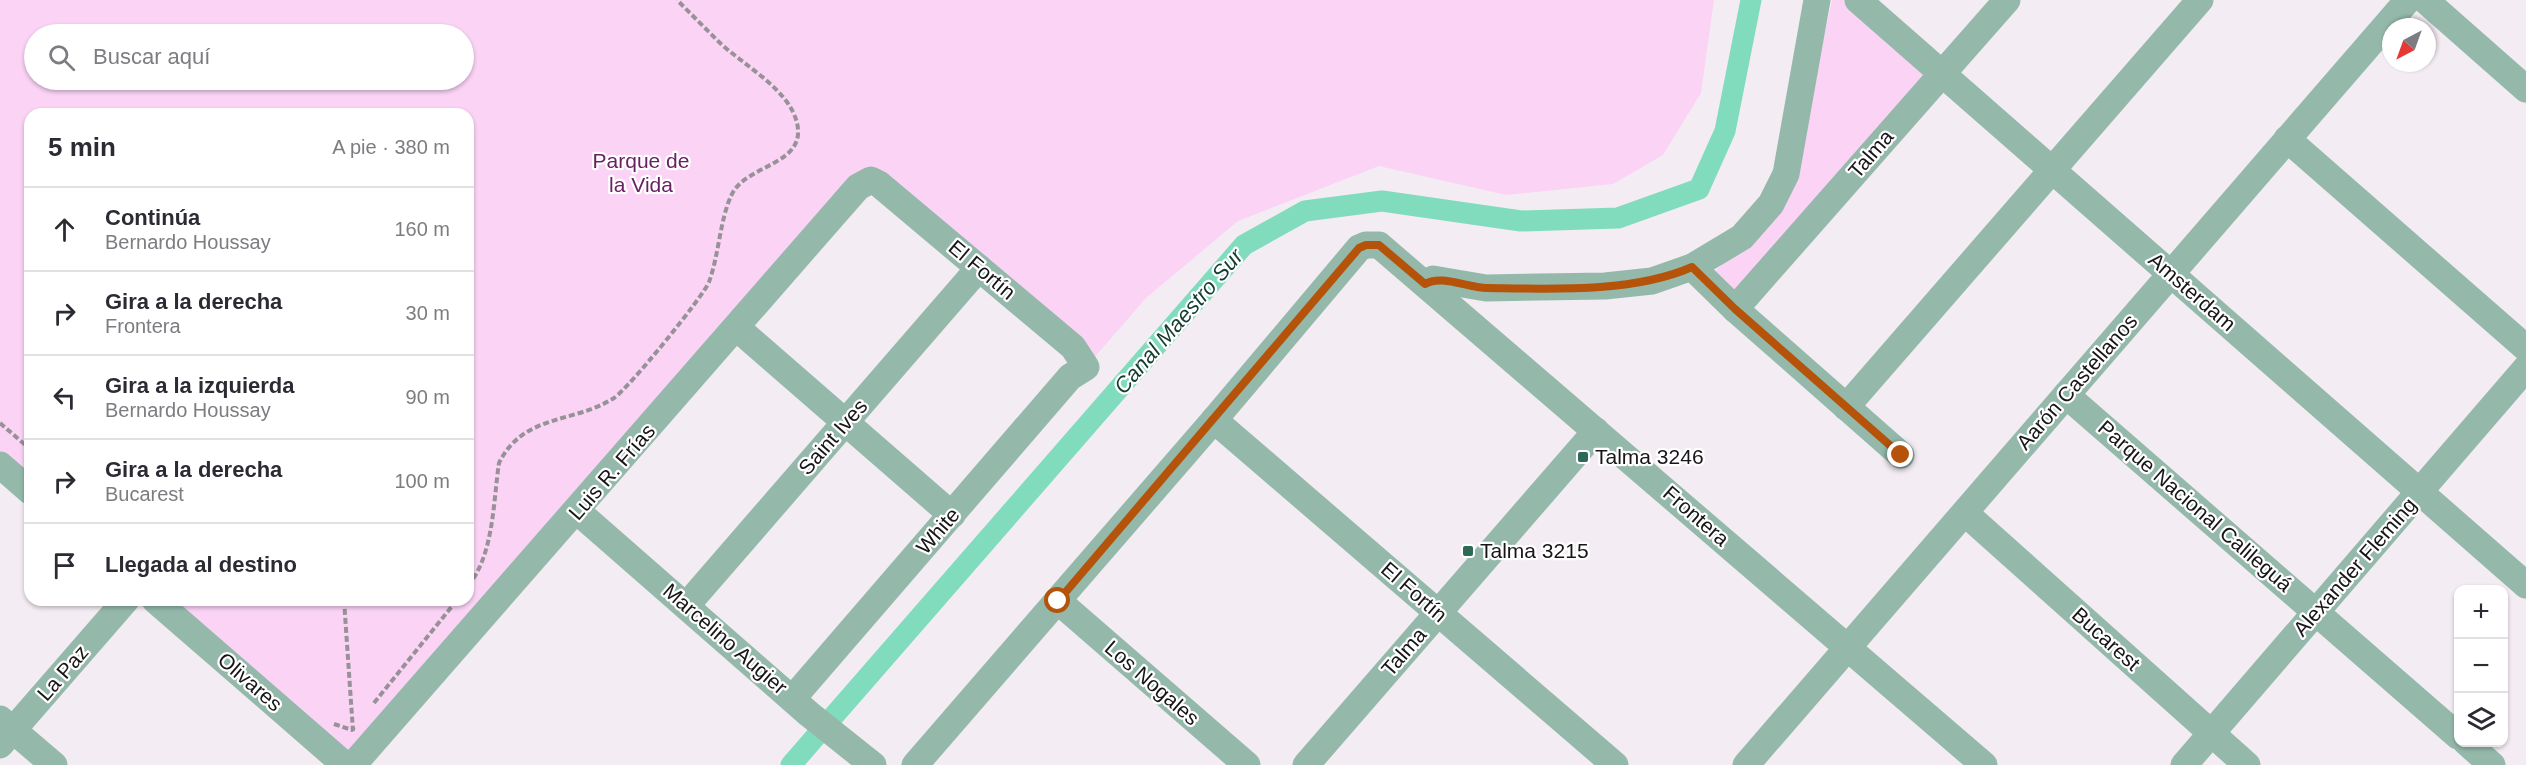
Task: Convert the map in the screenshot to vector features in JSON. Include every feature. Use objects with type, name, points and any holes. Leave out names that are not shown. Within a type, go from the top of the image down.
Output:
[{"type":"street","points":[[1425,284],[1433,279],[1486,288],[1605,286],[1652,281],[1692,267],[1742,237],[1757,221],[1779,190],[1786,174],[1817,0]]},
{"type":"street","name":"Amsterdam","points":[[1858,0],[2526,585]]},
{"type":"street","name":"Talma","points":[[1735,309],[2007,0]]},
{"type":"street","points":[[1846,407],[2200,0]]},
{"type":"street","name":"Aarón Castellanos","points":[[1746,765],[2408,0]]},
{"type":"street","points":[[2425,0],[2526,89]]},
{"type":"street","points":[[2287,139],[2526,348]]},
{"type":"street","name":"El Fortín","points":[[871,180],[879,184],[1073,347],[1086,367]]},
{"type":"street","name":"Luis R. Frías","points":[[353,753],[577,511],[858,188],[871,180]]},
{"type":"street","name":"Frontera","points":[[1214,420],[1359,248],[1366,245],[1379,245],[1984,765]]},
{"type":"street","points":[[1692,267],[1735,309],[1901,455]]},
{"type":"street","name":"Saint Ives","points":[[686,606],[979,268]]},
{"type":"street","points":[[737,328],[952,515]]},
{"type":"street","name":"White","points":[[801,706],[952,515],[1070,378],[1086,367]]},
{"type":"street","name":"Alexander Fleming","points":[[2184,765],[2526,368]]},
{"type":"street","name":"Parque Nacional Calileguá","points":[[2066,395],[2454,733]]},
{"type":"street","points":[[915,765],[1214,420]]},
{"type":"street","name":"El Fortín","points":[[1214,420],[1615,765]]},
{"type":"street","name":"Talma","points":[[1306,765],[1596,431]]},
{"type":"street","points":[[0,465],[24,486]]},
{"type":"street","name":"Marcelino Augier","points":[[577,511],[847,746],[873,765]]},
{"type":"street","name":"Bucarest","points":[[1965,513],[2247,765]]},
{"type":"street","name":"Los Nogales","points":[[1058,601],[1247,765]]},
{"type":"street","name":"La Paz","points":[[4,731],[120,606]]},
{"type":"street","name":"Olivares","points":[[163,606],[353,753]]},
{"type":"street","points":[[4,731],[54,765]]},
{"type":"street","points":[[2472,747],[2492,765]]},
{"type":"path","points":[[474,578],[485,557],[499,463],[506,451],[518,436],[543,423],[600,405],[626,388],[708,286],[732,193],[747,177],[791,152],[798,141],[797,123],[785,99],[720,43],[677,0]]},
{"type":"path","points":[[0,423],[24,444]]},
{"type":"path","points":[[344,606],[353,753]]},
{"type":"path","points":[[367,712],[452,606]]},
{"type":"path","points":[[353,753],[360,721]]},
{"type":"green space","name":"Parque de la Vida","points":[[0,0],[1714,0],[1701,93],[1663,155],[1613,184],[1506,195],[1379,166],[1238,221],[1146,298],[1086,367],[871,180],[353,765],[162,606],[474,606],[474,108],[24,108],[24,486],[0,465]]},
{"type":"green space","points":[[1832,0],[1844,0],[1928,69],[1739,297],[1711,275],[1731,256],[1795,173]]},
{"type":"waterway","name":"Canal Maestro Sur","points":[[791,765],[1244,245],[1305,211],[1382,201],[1521,221],[1618,218],[1699,189],[1725,131],[1751,0]]},
{"type":"place","name":"Talma 3246","points":[[1583,457]]},
{"type":"place","name":"Talma 3215","points":[[1468,551]]},
{"type":"route","points":[[1058,601],[1359,248],[1366,245],[1379,245],[1425,284],[1433,279],[1486,288],[1605,286],[1652,281],[1675,275],[1692,267],[1735,309],[1901,455]]}]
